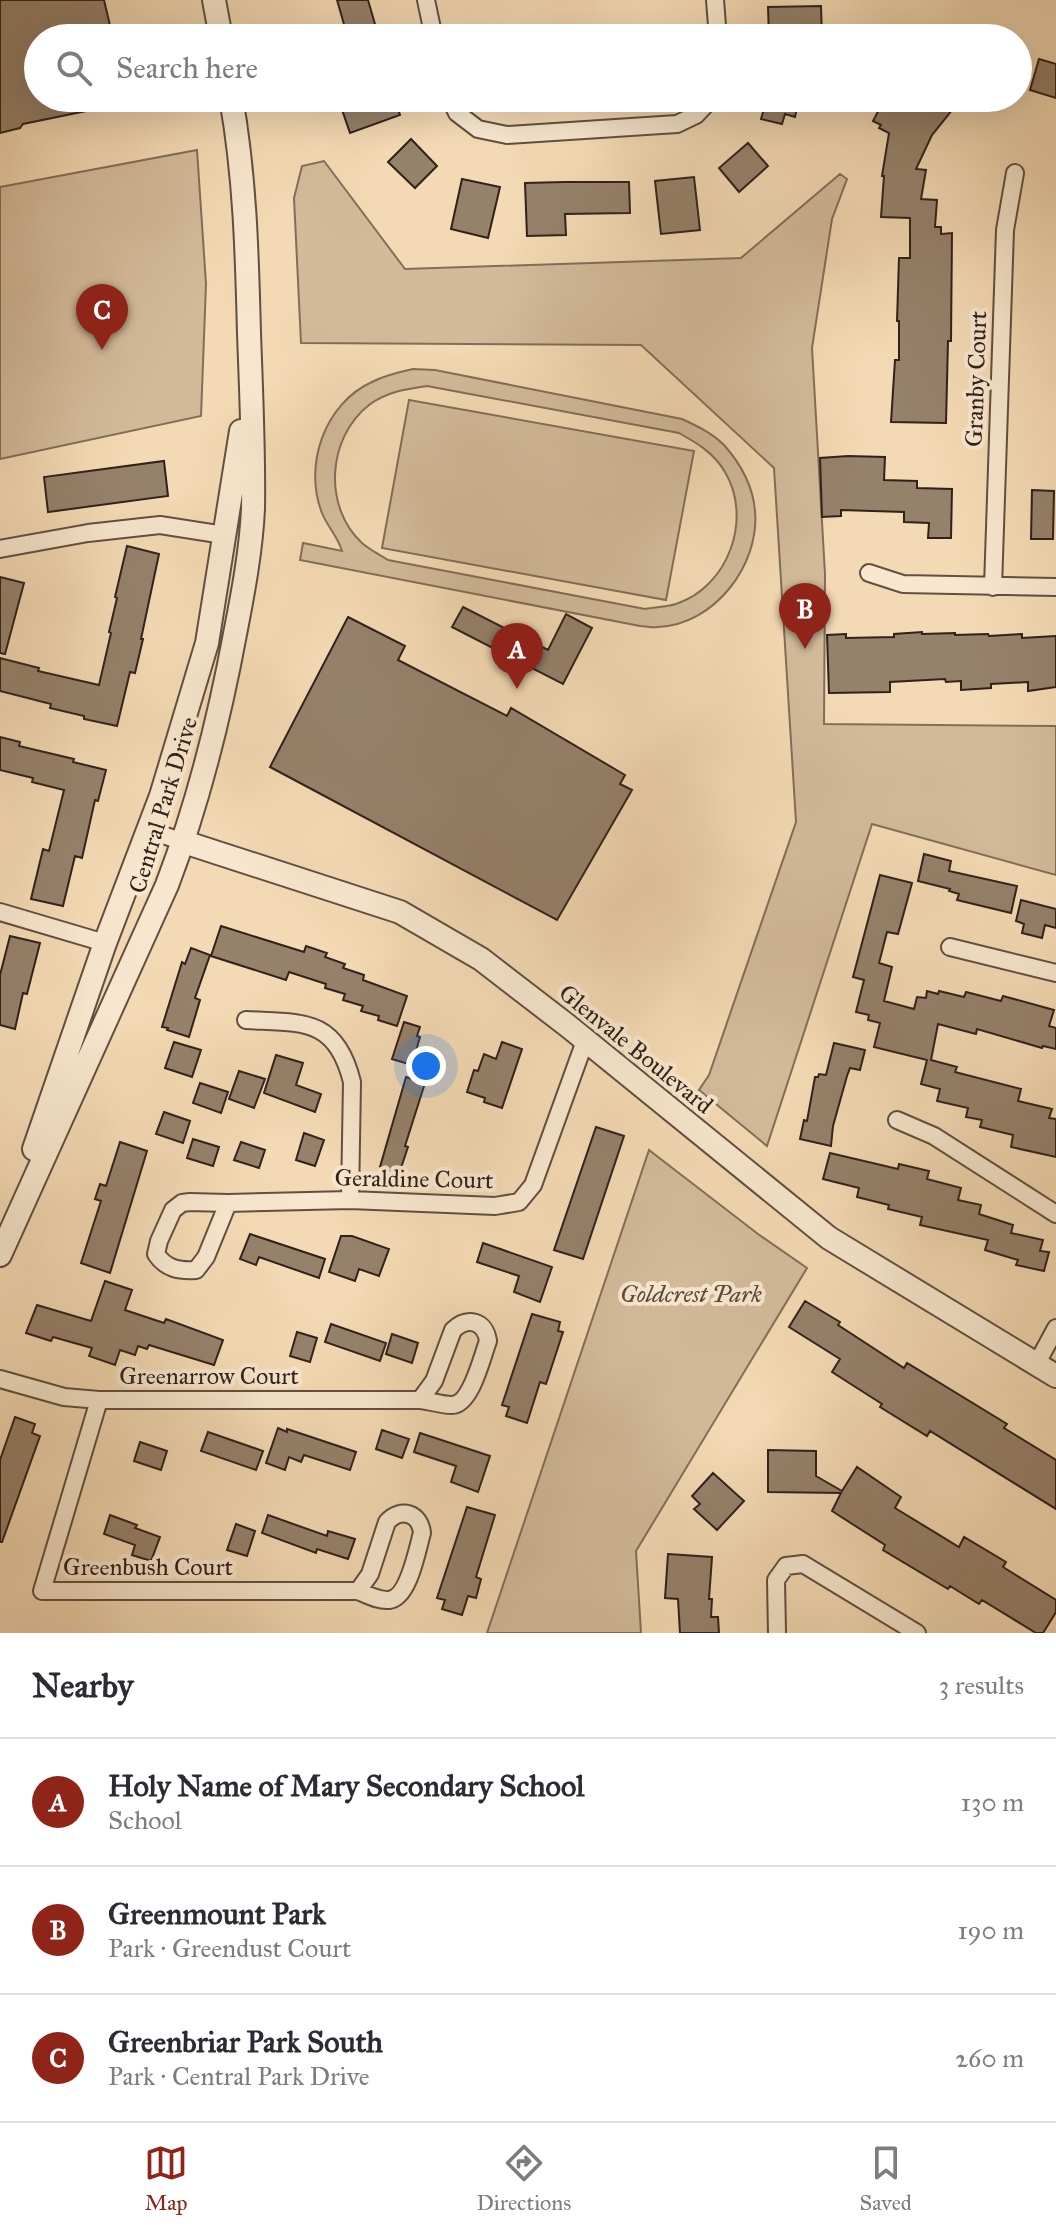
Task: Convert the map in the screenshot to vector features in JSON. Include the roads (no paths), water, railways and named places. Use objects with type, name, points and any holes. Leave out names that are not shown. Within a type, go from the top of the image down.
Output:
[{"type":"street","points":[[214,0],[218,24]]},
{"type":"street","points":[[426,0],[431,24]]},
{"type":"street","points":[[715,0],[717,24]]},
{"type":"street","name":"Central Park Drive","points":[[0,1255],[160,903],[184,842],[213,740],[246,573],[253,510],[247,238],[234,112]]},
{"type":"street","points":[[457,112],[478,129],[507,135],[677,124],[699,112]]},
{"type":"street","name":"Granby Court","points":[[993,587],[1005,230],[1015,173]]},
{"type":"street","name":"Central Park Drive","points":[[11,1227],[27,1167],[165,782],[207,643],[251,371]]},
{"type":"street","points":[[0,549],[129,527],[160,525],[224,535]]},
{"type":"street","points":[[869,573],[903,584],[1056,587]]},
{"type":"street","name":"Glenvale Boulevard","points":[[148,830],[400,912],[481,959],[829,1238],[1046,1371]]},
{"type":"street","points":[[0,912],[105,943]]},
{"type":"street","points":[[950,947],[1056,973]]},
{"type":"street","points":[[246,1020],[305,1023],[321,1030],[336,1043],[348,1064],[352,1082],[350,1200]]},
{"type":"street","name":"Geraldine Court","points":[[228,1203],[206,1257],[196,1270],[163,1264],[156,1254],[159,1241],[173,1210],[182,1203],[350,1200],[495,1206],[519,1202],[533,1185],[585,1041]]},
{"type":"street","points":[[897,1120],[934,1136],[1056,1214]]},
{"type":"street","name":"Greenarrow Court","points":[[0,1379],[64,1397],[99,1400],[420,1400],[452,1405],[465,1399],[469,1393],[488,1341],[488,1335],[481,1325],[469,1321],[457,1325],[434,1381],[420,1400]]},
{"type":"street","points":[[1046,1371],[1056,1328]]},
{"type":"street","name":"Greenbush Court","points":[[99,1400],[42,1591],[358,1591],[392,1600],[401,1594],[407,1583],[422,1533],[415,1517],[403,1513],[387,1522],[370,1574],[358,1591]]},
{"type":"street","points":[[777,1633],[776,1580],[786,1566],[803,1564],[917,1633]]},
{"type":"place","name":"Greenbriar Park South","points":[[102,350]]},
{"type":"place","name":"Greenmount Park","points":[[805,649]]},
{"type":"place","name":"Holy Name of Mary Secondary School","points":[[517,689]]},
{"type":"park label","name":"Goldcrest Park","points":[[691,1294]]}]
